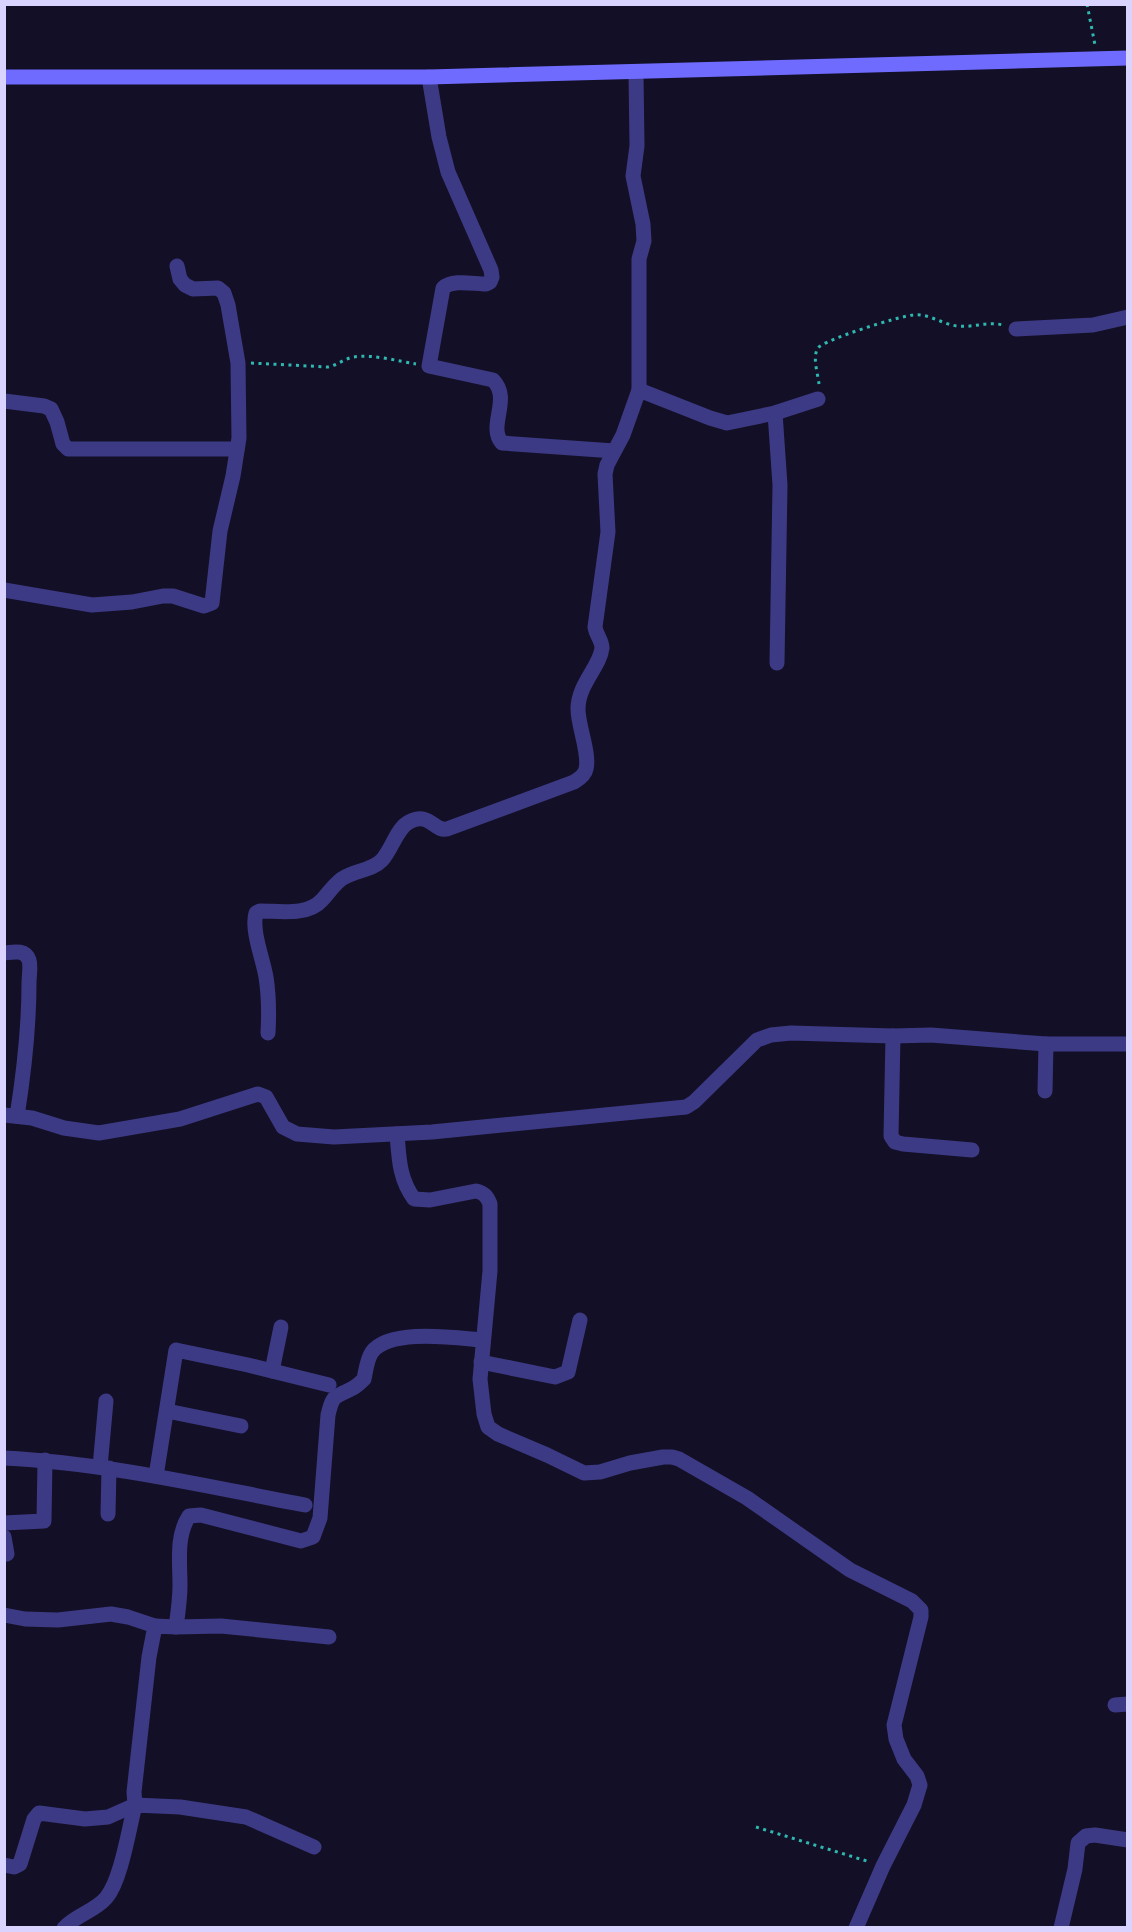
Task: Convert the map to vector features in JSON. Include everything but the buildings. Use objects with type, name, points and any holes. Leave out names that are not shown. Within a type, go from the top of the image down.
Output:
[{"type":"main road","points":[[4,77],[429,77],[1128,58]]},
{"type":"street","points":[[268,1034],[269,1011],[266,978],[255,926],[256,913],[305,910],[315,906],[341,879],[380,862],[402,828],[410,821],[431,821],[442,830],[447,829],[574,782],[581,778],[586,769],[578,704],[587,678],[602,651],[595,627],[608,532],[605,474],[629,420],[639,390],[639,259],[644,241],[643,224],[633,176],[637,146],[636,73]]},
{"type":"street","points":[[429,77],[439,137],[448,172],[492,277],[486,284],[454,283],[447,284],[443,288],[429,366],[494,380],[501,392],[497,431],[501,442],[614,451]]},
{"type":"street","points":[[4,590],[92,605],[132,602],[163,596],[182,598],[204,606],[212,603],[220,531],[237,449],[238,363],[224,293],[218,288],[193,289],[185,285],[180,279],[177,266]]},
{"type":"street","points":[[1016,329],[1093,325],[1128,317]]},
{"type":"street","points":[[639,390],[727,423],[775,413],[818,399]]},
{"type":"street","points":[[4,401],[51,409],[63,444],[68,449],[237,449]]},
{"type":"street","points":[[775,413],[780,485],[777,663]]},
{"type":"street","points":[[4,953],[19,951],[29,960],[29,996],[23,1078],[11,1115],[32,1118],[64,1128],[99,1133],[180,1119],[258,1094],[266,1097],[283,1127],[297,1134],[334,1137],[397,1134],[675,1109],[686,1107],[694,1102],[757,1040],[771,1035],[791,1033],[931,1035],[1046,1044],[1128,1044]]},
{"type":"street","points":[[893,1036],[891,1136],[895,1142],[972,1150]]},
{"type":"street","points":[[1044,1091],[1046,1044]]},
{"type":"street","points":[[397,1134],[401,1172],[406,1187],[414,1199],[430,1200],[476,1191],[488,1197],[490,1204],[490,1271],[480,1379],[484,1414],[488,1427],[498,1434],[584,1473],[600,1472],[630,1463],[663,1457],[679,1459],[747,1498],[850,1570],[912,1600],[921,1610],[894,1725],[896,1739],[904,1759],[917,1776],[920,1785],[914,1804],[883,1866],[856,1928]]},
{"type":"street","points":[[481,1362],[555,1377],[568,1372],[580,1320]]},
{"type":"street","points":[[272,1371],[281,1327]]},
{"type":"street","points":[[176,1627],[182,1527],[189,1516],[201,1515],[301,1541],[313,1537],[320,1518],[331,1401],[339,1393],[353,1388],[364,1379],[373,1350],[387,1341],[405,1336],[483,1340]]},
{"type":"street","points":[[156,1476],[176,1350],[329,1385]]},
{"type":"street","points":[[106,1401],[104,1467],[108,1514]]},
{"type":"street","points":[[167,1411],[241,1426]]},
{"type":"street","points":[[4,1458],[104,1467],[305,1505]]},
{"type":"street","points":[[4,1523],[44,1521],[45,1460]]},
{"type":"street","points":[[4,1537],[7,1554]]},
{"type":"street","points":[[4,1615],[25,1619],[58,1620],[111,1614],[155,1626],[221,1626],[329,1637]]},
{"type":"street","points":[[64,1928],[69,1922],[107,1897],[117,1878],[135,1804],[149,1657],[155,1626]]},
{"type":"street","points":[[4,1865],[14,1867],[20,1864],[34,1819],[39,1813],[85,1819],[108,1817],[135,1804],[180,1807],[246,1818],[314,1847]]},
{"type":"street","points":[[1061,1928],[1075,1869],[1078,1844],[1086,1836],[1095,1835],[1128,1840]]},
{"type":"path","points":[[1087,4],[1098,59]]},
{"type":"path","points":[[818,399],[820,390],[816,361],[817,350],[822,344],[836,337],[914,314],[958,326],[993,322],[1016,329]]},
{"type":"path","points":[[238,363],[328,367],[338,365],[352,357],[363,356],[429,366]]},
{"type":"path","points":[[756,1827],[883,1866]]}]
